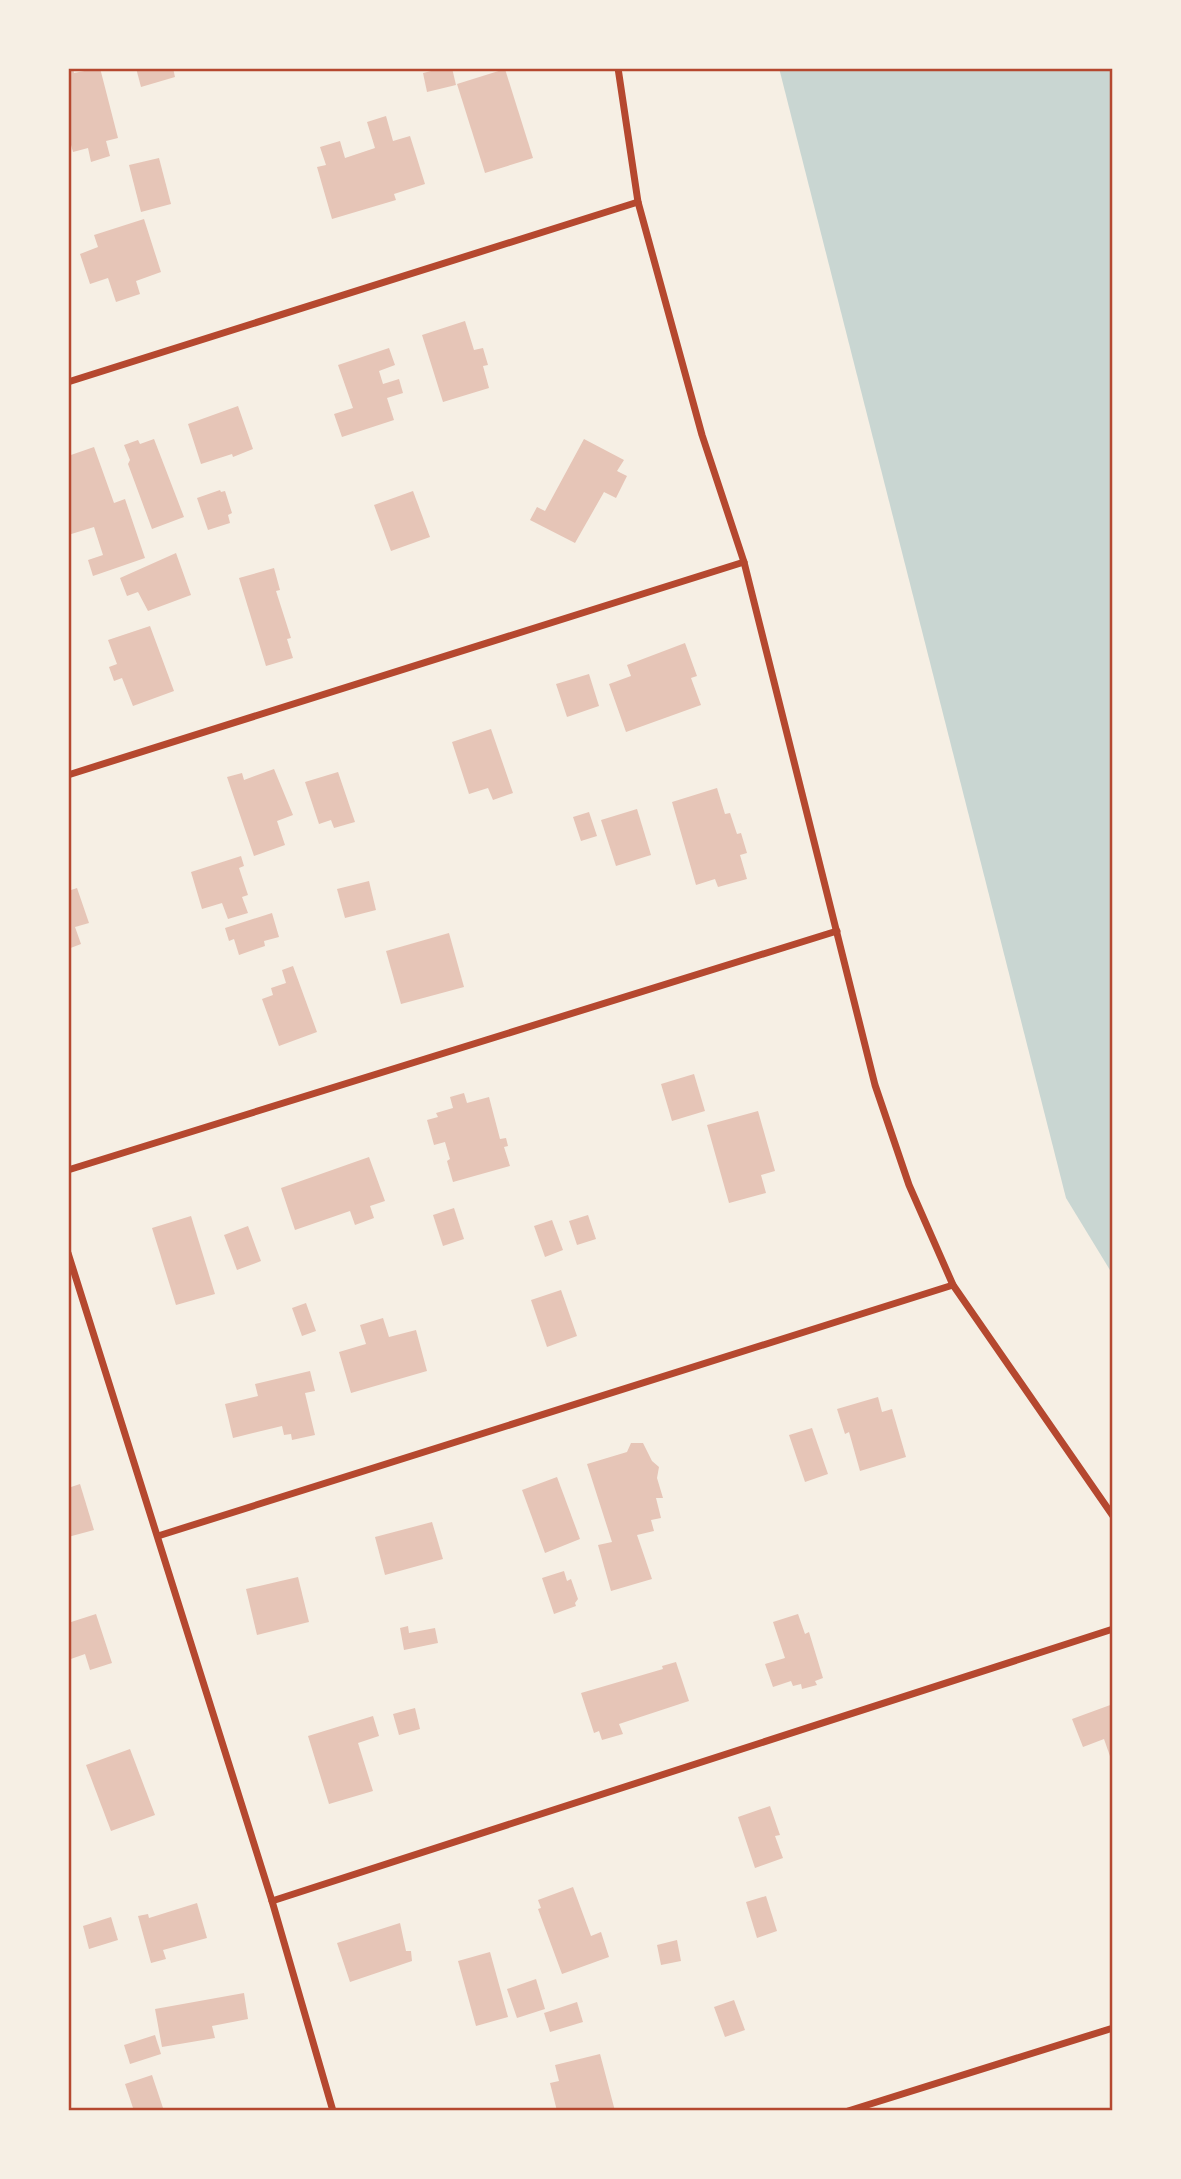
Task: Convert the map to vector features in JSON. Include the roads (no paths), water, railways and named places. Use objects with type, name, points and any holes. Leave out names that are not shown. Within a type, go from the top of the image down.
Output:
[{"type":"street","points":[[618,68],[638,202],[702,435],[744,562],[875,1085],[915,1203],[953,1285],[1113,1516]]},
{"type":"street","points":[[68,382],[638,202]]},
{"type":"street","points":[[68,775],[744,562]]},
{"type":"street","points":[[68,1170],[837,931]]},
{"type":"street","points":[[68,1253],[272,1901],[333,2111]]},
{"type":"street","points":[[158,1536],[953,1285]]},
{"type":"street","points":[[272,1901],[1113,1629]]},
{"type":"street","points":[[848,2111],[1113,2028]]}]
